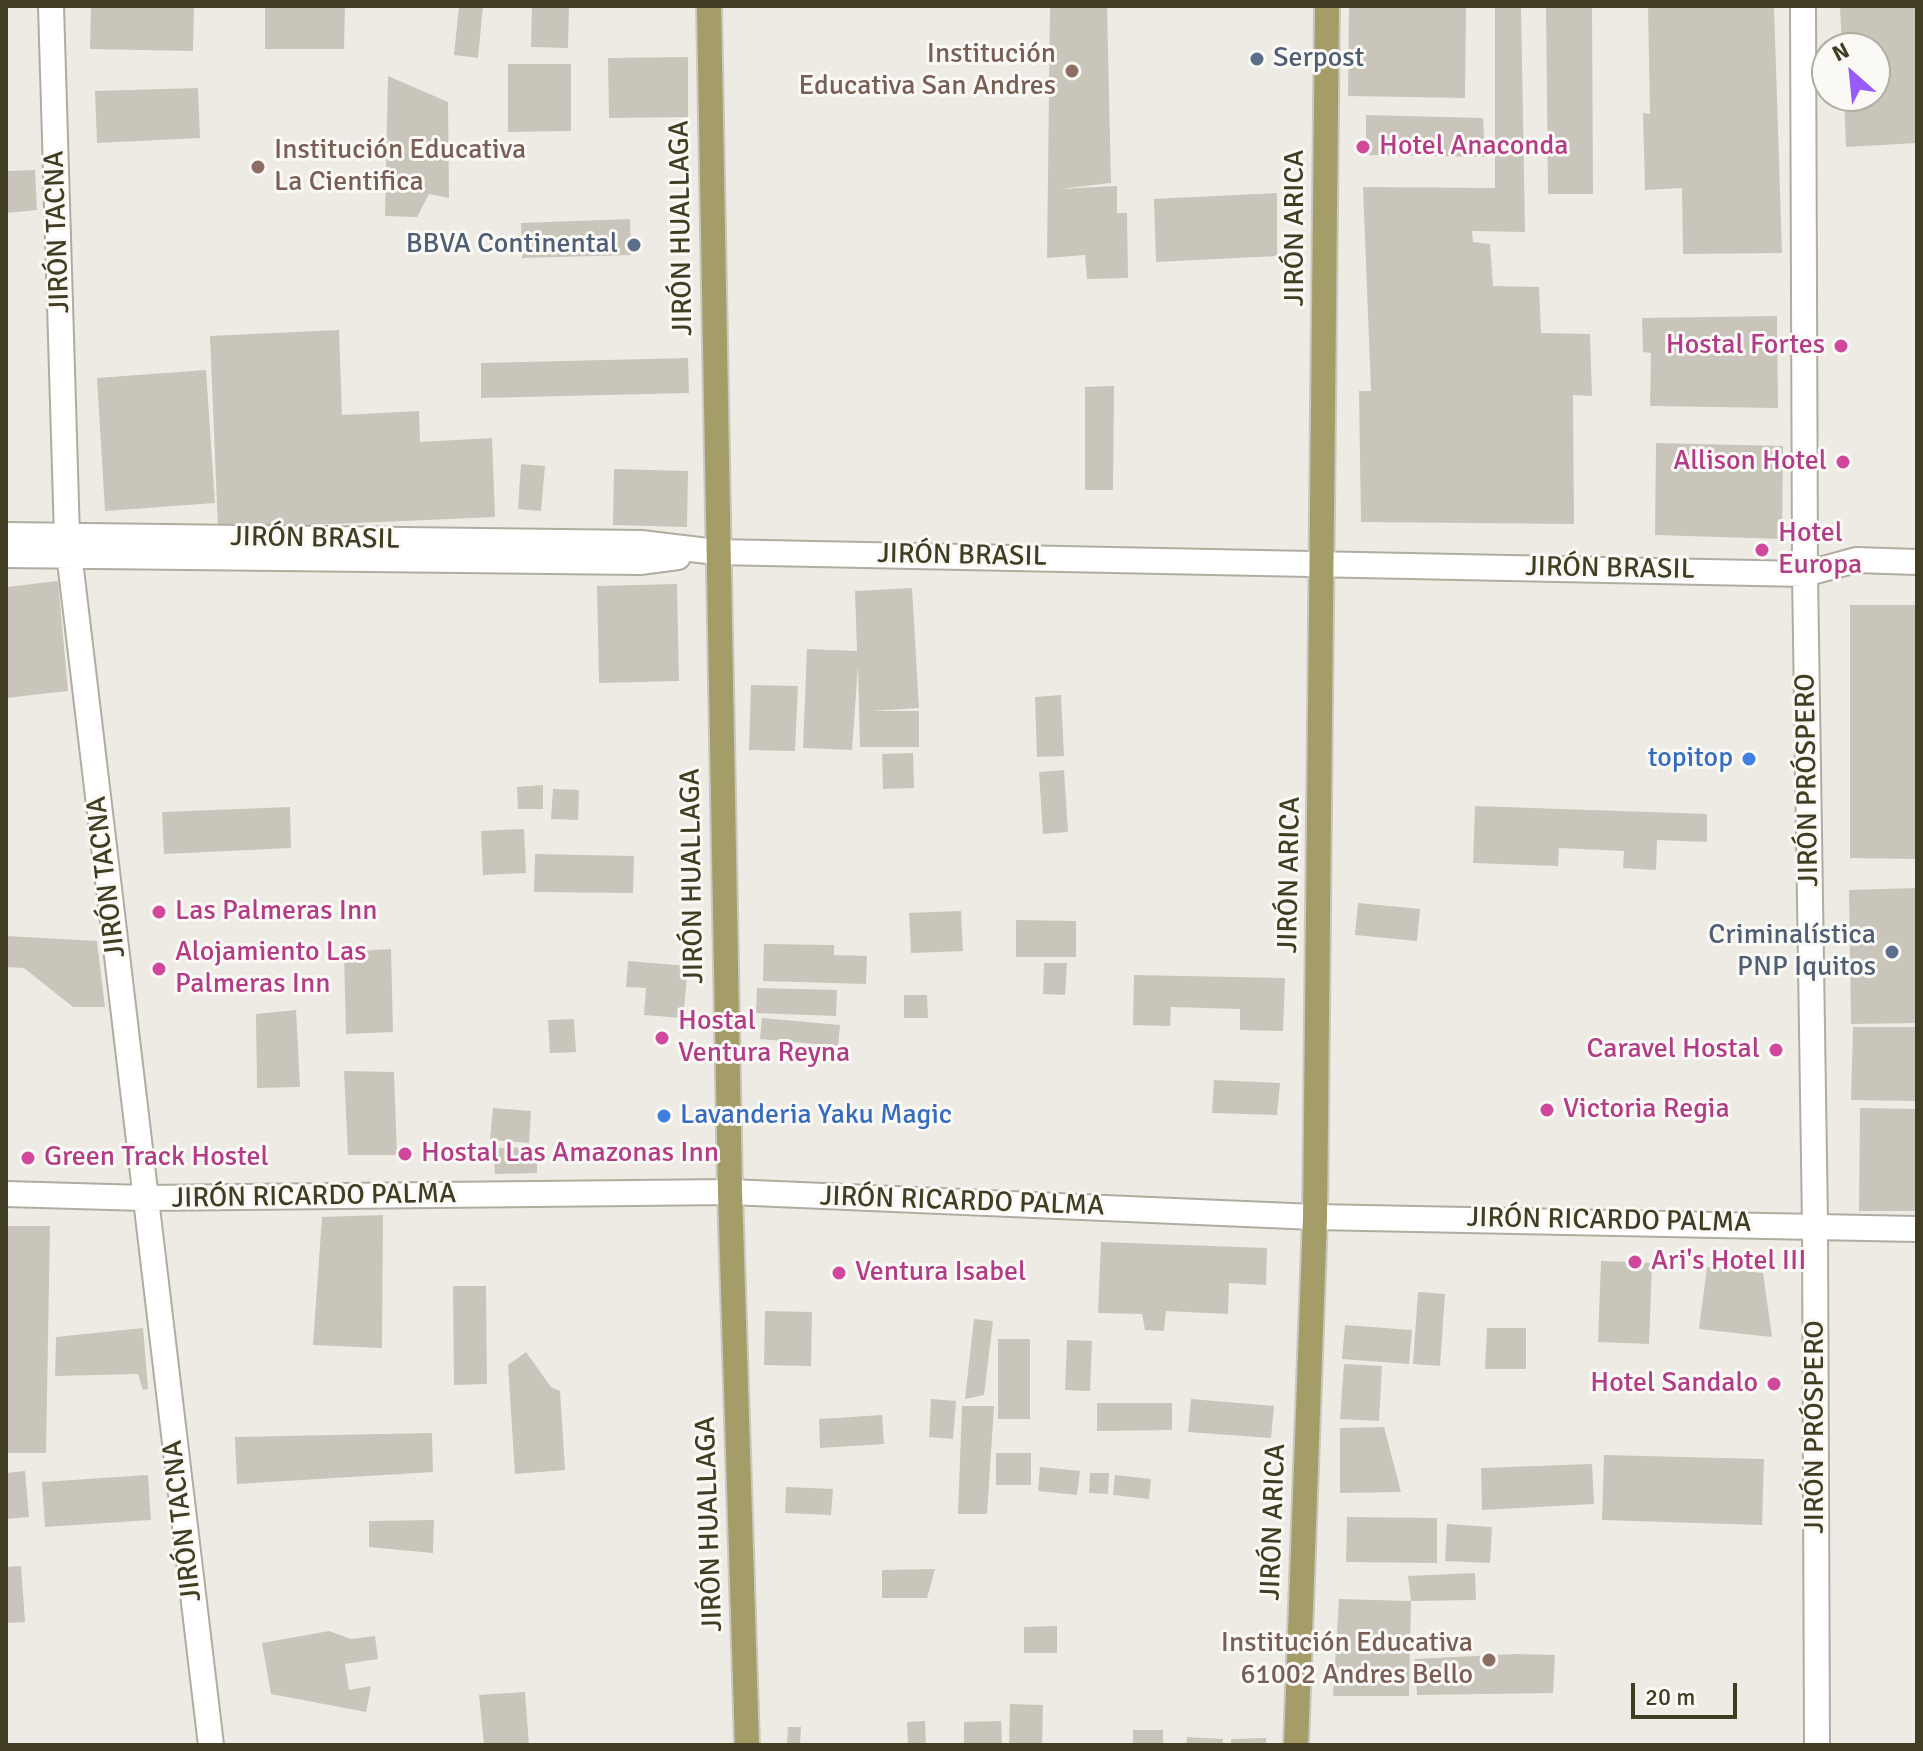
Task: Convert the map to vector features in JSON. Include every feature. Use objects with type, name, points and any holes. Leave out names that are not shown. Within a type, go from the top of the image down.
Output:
[{"type":"main road","name":"JIRÓN HUALLAGA","points":[[709,6],[716,552],[730,1192],[747,1745]]},
{"type":"main road","name":"JIRÓN ARICA","points":[[1296,1745],[1315,1217],[1324,563],[1327,6]]},
{"type":"street","name":"JIRÓN TACNA","points":[[51,6],[68,546],[211,1745]]},
{"type":"street","name":"JIRÓN PRÓSPERO","points":[[1803,6],[1805,583],[1815,1224],[1817,1745]]},
{"type":"street","points":[[6,535],[68,546]]},
{"type":"street","points":[[6,555],[68,546]]},
{"type":"street","name":"JIRÓN BRASIL","points":[[68,546],[640,562],[716,552],[1324,563],[1805,583],[1856,560],[1917,562]]},
{"type":"street","points":[[1805,583],[1855,573],[1917,574]]},
{"type":"street","name":"JIRÓN RICARDO PALMA","points":[[6,1194],[144,1198],[730,1192],[1315,1217],[1815,1224],[1917,1229]]},
{"type":"building","points":[[91,6],[194,6],[193,51],[90,49]]},
{"type":"building","points":[[265,6],[345,6],[344,49],[265,49]]},
{"type":"building","points":[[459,6],[483,6],[478,58],[454,55]]},
{"type":"building","points":[[532,6],[569,6],[568,48],[531,47]]},
{"type":"building","points":[[1050,6],[1107,6],[1111,183],[1059,189],[1117,186],[1117,213],[1127,213],[1128,278],[1087,279],[1085,255],[1047,258]]},
{"type":"building","points":[[1349,6],[1466,6],[1465,98],[1348,96]]},
{"type":"building","points":[[1495,6],[1521,6],[1525,232],[1472,231],[1473,242],[1490,244],[1493,286],[1539,287],[1541,333],[1590,334],[1592,396],[1573,395],[1574,524],[1361,522],[1359,391],[1371,391],[1363,187],[1495,188]]},
{"type":"building","points":[[1546,6],[1592,6],[1593,194],[1548,194]]},
{"type":"building","points":[[1648,6],[1774,6],[1782,253],[1683,254],[1682,188],[1645,190],[1643,113],[1650,114]]},
{"type":"building","points":[[1840,6],[1917,6],[1917,143],[1846,147],[1845,112],[1891,112],[1891,32],[1841,32]]},
{"type":"building","points":[[688,57],[688,117],[609,118],[608,58]]},
{"type":"building","points":[[508,64],[571,64],[571,131],[508,132]]},
{"type":"building","points":[[388,76],[448,102],[449,198],[429,194],[417,217],[385,216]]},
{"type":"building","points":[[198,88],[200,138],[97,143],[95,91]]},
{"type":"building","name":"Hotel Anaconda","points":[[1366,115],[1483,118],[1485,157],[1366,155]]},
{"type":"building","points":[[35,170],[37,210],[6,213],[6,171]]},
{"type":"building","points":[[1277,193],[1277,256],[1156,262],[1154,199]]},
{"type":"building","points":[[630,219],[631,255],[522,258],[521,223]]},
{"type":"building","points":[[1777,316],[1778,408],[1650,406],[1651,353],[1643,352],[1642,318]]},
{"type":"building","points":[[339,330],[342,415],[419,411],[420,442],[492,438],[495,517],[218,529],[210,336]]},
{"type":"building","points":[[688,358],[689,393],[481,398],[481,363]]},
{"type":"building","points":[[206,370],[215,503],[105,511],[97,378]]},
{"type":"building","points":[[1114,386],[1113,490],[1085,490],[1085,387]]},
{"type":"building","points":[[1656,443],[1783,446],[1782,539],[1655,535]]},
{"type":"building","points":[[521,464],[545,466],[541,511],[518,509]]},
{"type":"building","points":[[614,469],[688,471],[687,527],[613,525]]},
{"type":"building","points":[[58,581],[68,691],[6,698],[6,587]]},
{"type":"building","points":[[677,584],[679,681],[599,683],[597,586]]},
{"type":"building","points":[[912,588],[919,708],[872,711],[919,711],[919,747],[860,747],[858,666],[852,750],[803,748],[807,649],[857,651],[855,591]]},
{"type":"building","points":[[1850,605],[1917,605],[1917,859],[1850,858]]},
{"type":"building","points":[[751,685],[798,686],[795,751],[749,750]]},
{"type":"building","points":[[1061,695],[1064,756],[1037,757],[1035,697]]},
{"type":"building","points":[[913,753],[914,788],[883,789],[882,754]]},
{"type":"building","points":[[1064,770],[1068,832],[1043,834],[1039,772]]},
{"type":"building","points":[[543,785],[543,809],[518,809],[517,787]]},
{"type":"building","points":[[553,789],[579,790],[578,820],[551,819]]},
{"type":"building","points":[[1475,806],[1707,814],[1707,842],[1657,840],[1656,870],[1623,868],[1624,851],[1559,848],[1558,866],[1473,863]]},
{"type":"building","points":[[290,807],[291,848],[164,854],[162,812]]},
{"type":"building","points":[[524,829],[526,873],[483,875],[481,831]]},
{"type":"building","points":[[535,854],[634,856],[633,893],[534,892]]},
{"type":"building","points":[[1917,888],[1917,1023],[1851,1024],[1849,890]]},
{"type":"building","points":[[1358,903],[1420,909],[1417,941],[1355,935]]},
{"type":"building","points":[[961,911],[963,951],[911,953],[909,913]]},
{"type":"building","points":[[1016,920],[1076,921],[1076,957],[1016,957]]},
{"type":"building","points":[[6,936],[97,941],[105,1007],[73,1007],[24,968],[6,967]]},
{"type":"building","points":[[764,944],[834,945],[834,955],[867,956],[866,984],[763,981]]},
{"type":"building","points":[[391,949],[393,1032],[346,1034],[344,952]]},
{"type":"building","points":[[628,961],[688,966],[683,1018],[644,1015],[646,988],[626,987]]},
{"type":"building","points":[[1044,963],[1067,963],[1065,995],[1043,994]]},
{"type":"building","points":[[1134,975],[1285,978],[1283,1031],[1240,1030],[1240,1009],[1171,1007],[1170,1026],[1133,1025]]},
{"type":"building","points":[[757,988],[837,990],[836,1016],[756,1013]]},
{"type":"building","points":[[904,995],[927,995],[928,1018],[904,1018]]},
{"type":"building","points":[[296,1010],[300,1087],[257,1088],[256,1014]]},
{"type":"building","points":[[762,1018],[840,1025],[838,1046],[760,1039]]},
{"type":"building","points":[[574,1019],[576,1052],[550,1053],[548,1020]]},
{"type":"building","points":[[1853,1027],[1917,1027],[1917,1101],[1851,1100]]},
{"type":"building","points":[[344,1071],[394,1072],[397,1155],[348,1155]]},
{"type":"building","points":[[1214,1080],[1280,1083],[1277,1115],[1212,1113]]},
{"type":"building","points":[[493,1108],[531,1111],[529,1143],[490,1140]]},
{"type":"building","points":[[1860,1108],[1917,1109],[1917,1211],[1859,1211]]},
{"type":"building","points":[[537,1147],[537,1173],[495,1174],[493,1148]]},
{"type":"building","points":[[383,1215],[382,1348],[313,1345],[322,1217]]},
{"type":"building","points":[[6,1226],[50,1226],[46,1453],[6,1453]]},
{"type":"building","points":[[1101,1242],[1267,1248],[1266,1285],[1229,1283],[1228,1314],[1166,1311],[1164,1331],[1145,1330],[1142,1314],[1098,1313]]},
{"type":"building","points":[[1601,1261],[1652,1263],[1649,1344],[1598,1342]]},
{"type":"building","points":[[1707,1267],[1763,1273],[1772,1337],[1699,1329]]},
{"type":"building","points":[[453,1286],[486,1286],[487,1384],[454,1385]]},
{"type":"building","points":[[1418,1292],[1445,1294],[1440,1366],[1413,1364]]},
{"type":"building","points":[[765,1311],[812,1312],[811,1366],[764,1365]]},
{"type":"building","points":[[974,1319],[993,1321],[984,1395],[965,1399]]},
{"type":"building","points":[[1345,1325],[1412,1330],[1409,1364],[1342,1359]]},
{"type":"building","points":[[143,1328],[148,1389],[143,1390],[138,1374],[55,1376],[56,1337]]},
{"type":"building","points":[[1487,1328],[1526,1328],[1526,1369],[1485,1369]]},
{"type":"building","points":[[998,1339],[1030,1339],[1030,1419],[998,1419]]},
{"type":"building","points":[[1067,1340],[1092,1341],[1090,1391],[1065,1390]]},
{"type":"building","points":[[526,1352],[551,1387],[560,1391],[565,1470],[515,1474],[508,1365]]},
{"type":"building","points":[[1344,1364],[1382,1366],[1379,1421],[1340,1419]]},
{"type":"building","points":[[931,1399],[956,1401],[953,1439],[929,1437]]},
{"type":"building","points":[[1191,1399],[1274,1406],[1271,1438],[1188,1432]]},
{"type":"building","points":[[1097,1403],[1172,1403],[1172,1430],[1097,1431]]},
{"type":"building","points":[[962,1406],[994,1406],[987,1514],[958,1514]]},
{"type":"building","points":[[882,1415],[884,1444],[820,1448],[819,1419]]},
{"type":"building","points":[[1384,1427],[1401,1492],[1340,1493],[1340,1428]]},
{"type":"building","points":[[432,1433],[433,1472],[237,1484],[235,1437]]},
{"type":"building","points":[[996,1453],[1031,1453],[1031,1485],[996,1485]]},
{"type":"building","points":[[1604,1455],[1764,1459],[1762,1525],[1602,1520]]},
{"type":"building","points":[[1592,1464],[1594,1504],[1482,1510],[1481,1468]]},
{"type":"building","points":[[1040,1467],[1080,1471],[1077,1495],[1038,1491]]},
{"type":"building","points":[[25,1471],[29,1517],[6,1519],[6,1473]]},
{"type":"building","points":[[1090,1473],[1109,1473],[1108,1494],[1089,1493]]},
{"type":"building","points":[[148,1475],[151,1520],[45,1527],[42,1482]]},
{"type":"building","points":[[1115,1475],[1151,1479],[1149,1499],[1113,1495]]},
{"type":"building","points":[[786,1487],[833,1489],[831,1515],[785,1513]]},
{"type":"building","points":[[1347,1517],[1437,1518],[1437,1563],[1346,1562]]},
{"type":"building","points":[[434,1520],[433,1553],[369,1547],[369,1521]]},
{"type":"building","points":[[1447,1524],[1492,1527],[1490,1563],[1445,1561]]},
{"type":"building","points":[[21,1566],[25,1622],[6,1623],[6,1567]]},
{"type":"building","points":[[935,1569],[927,1598],[882,1598],[882,1570]]},
{"type":"building","points":[[1475,1573],[1476,1600],[1411,1601],[1408,1576]]},
{"type":"building","points":[[1339,1599],[1411,1601],[1409,1696],[1333,1696]]},
{"type":"building","points":[[1057,1626],[1057,1653],[1024,1653],[1024,1627]]},
{"type":"building","points":[[329,1631],[351,1639],[375,1636],[378,1659],[345,1664],[349,1690],[371,1686],[366,1712],[271,1694],[262,1643]]},
{"type":"building","points":[[1555,1655],[1553,1693],[1417,1695],[1415,1659]]},
{"type":"building","points":[[525,1692],[529,1745],[484,1745],[479,1695]]},
{"type":"building","points":[[1010,1704],[1043,1705],[1042,1745],[1009,1745]]},
{"type":"building","points":[[925,1721],[926,1745],[908,1745],[907,1722]]},
{"type":"building","points":[[1001,1721],[1002,1745],[964,1745],[964,1722]]},
{"type":"building","points":[[788,1727],[801,1727],[800,1745],[787,1745]]},
{"type":"building","points":[[1133,1730],[1163,1730],[1163,1745],[1133,1745]]},
{"type":"building","points":[[1187,1737],[1223,1739],[1222,1745],[1186,1745]]},
{"type":"building","points":[[1266,1738],[1266,1745],[1231,1745],[1231,1739]]},
{"type":"place","name":"Serpost","points":[[1257,59]]},
{"type":"place","name":"Institución Educativa San Andres","points":[[1072,71]]},
{"type":"place","name":"Hotel Anaconda","points":[[1363,147]]},
{"type":"place","name":"Institución Educativa La Cientifica","points":[[258,167]]},
{"type":"place","name":"BBVA Continental","points":[[634,245]]},
{"type":"place","name":"Hostal Fortes","points":[[1841,346]]},
{"type":"place","name":"Allison Hotel","points":[[1843,462]]},
{"type":"place","name":"Hotel Europa","points":[[1762,550]]},
{"type":"place","name":"topitop","points":[[1749,759]]},
{"type":"place","name":"Las Palmeras Inn","points":[[159,912]]},
{"type":"place","name":"Criminalística PNP Iquitos","points":[[1892,952]]},
{"type":"place","name":"Alojamiento Las Palmeras Inn","points":[[159,969]]},
{"type":"place","name":"Hostal Ventura Reyna","points":[[662,1038]]},
{"type":"place","name":"Caravel Hostal","points":[[1776,1050]]},
{"type":"place","name":"Victoria Regia","points":[[1547,1110]]},
{"type":"place","name":"Lavanderia Yaku Magic","points":[[664,1116]]},
{"type":"place","name":"Hostal Las Amazonas Inn","points":[[405,1154]]},
{"type":"place","name":"Green Track Hostel","points":[[28,1158]]},
{"type":"place","name":"Ari's Hotel III","points":[[1635,1262]]},
{"type":"place","name":"Ventura Isabel","points":[[839,1273]]},
{"type":"place","name":"Hotel Sandalo","points":[[1774,1384]]},
{"type":"place","name":"Institución Educativa 61002 Andres Bello","points":[[1489,1660]]}]
